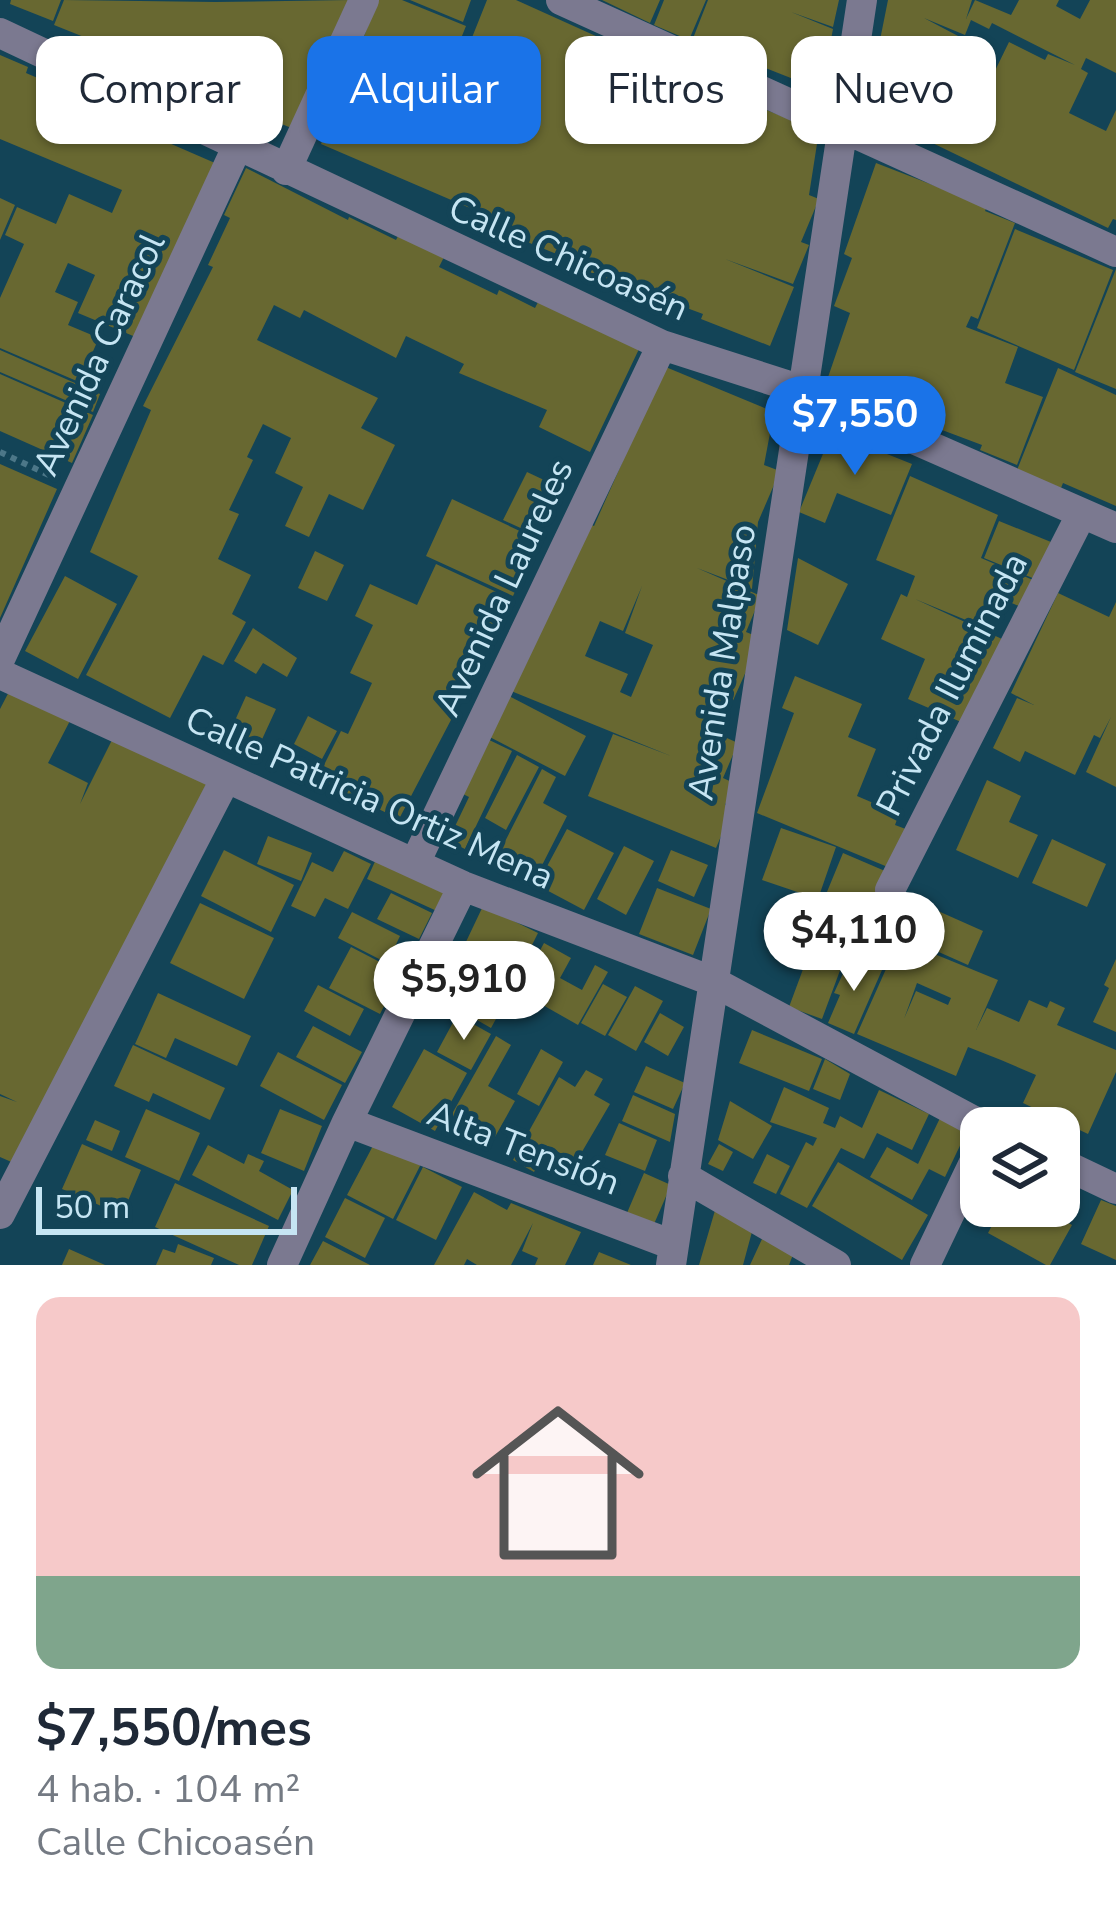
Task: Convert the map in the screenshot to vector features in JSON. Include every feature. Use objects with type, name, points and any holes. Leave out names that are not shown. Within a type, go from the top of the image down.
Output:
[{"type":"street","points":[[286,170],[364,0]]},
{"type":"street","points":[[561,0],[791,105]]},
{"type":"street","name":"Avenida Malpaso","points":[[857,36],[862,0]]},
{"type":"street","name":"Calle Chicoasén","points":[[0,33],[662,345],[802,390],[1116,528]]},
{"type":"street","name":"Avenida Malpaso","points":[[672,1255],[842,144]]},
{"type":"street","points":[[877,144],[1116,251]]},
{"type":"street","name":"Avenida Caracol","points":[[0,659],[237,147]]},
{"type":"street","name":"Avenida Laureles","points":[[415,863],[662,345]]},
{"type":"street","name":"Privada Iluminada","points":[[890,890],[1082,513]]},
{"type":"street","name":"Calle Patricia Ortiz Mena","points":[[0,674],[463,886],[712,981],[960,1114]]},
{"type":"street","points":[[0,1214],[226,778]]},
{"type":"street","points":[[282,1265],[463,886]]},
{"type":"street","name":"Alta Tensión","points":[[346,1123],[672,1255]]},
{"type":"street","points":[[1080,1172],[1116,1189]]},
{"type":"street","points":[[683,1176],[836,1265]]},
{"type":"street","points":[[925,1265],[960,1192]]},
{"type":"path","points":[[0,452],[79,488]]},
{"type":"building","points":[[11,0],[61,0],[53,21],[10,4]]},
{"type":"building","points":[[64,0],[350,0],[334,36],[307,36],[307,99],[294,129],[283,125],[283,36],[81,36],[54,25]]},
{"type":"building","points":[[378,0],[402,0],[466,26],[462,36],[364,36]]},
{"type":"building","points":[[410,0],[471,0],[463,22]]},
{"type":"building","points":[[487,0],[516,0],[596,36],[565,36],[565,144],[767,144],[767,110],[791,120],[791,144],[817,144],[809,195],[819,199],[801,242],[809,245],[793,284],[725,259],[794,287],[770,346],[701,319],[703,314],[557,260],[559,255],[515,237],[519,229],[321,144],[541,144],[541,36],[473,36]]},
{"type":"building","points":[[602,0],[660,0],[650,23]]},
{"type":"building","points":[[664,0],[706,0],[691,36],[654,25]]},
{"type":"building","points":[[708,0],[839,0],[833,27],[791,12],[833,29],[832,36],[791,36],[791,78],[767,69],[767,36],[694,36]]},
{"type":"building","points":[[888,0],[972,0],[966,19],[975,0],[1011,15],[1019,0],[1059,0],[1056,6],[1080,19],[1090,0],[1116,0],[1116,73],[1086,58],[1081,69],[1088,73],[1069,113],[1106,131],[1116,110],[1116,220],[1108,228],[935,144],[996,144],[996,69],[1009,42],[1045,60],[1048,54],[1075,65],[992,23],[989,29],[971,20],[965,35],[924,18],[958,36],[881,36]]},
{"type":"building","points":[[0,55],[28,67],[26,73],[36,77],[36,144],[171,144],[215,163],[138,338],[78,313],[95,275],[68,263],[55,292],[78,302],[68,325],[99,338],[79,382],[0,348],[0,298],[24,244],[5,235],[17,207],[56,224],[69,194],[112,213],[122,190],[0,139]]},
{"type":"building","points":[[876,163],[987,206],[985,211],[1015,223],[978,319],[971,316],[966,327],[1018,347],[1005,383],[1043,397],[1017,465],[980,450],[982,445],[825,386],[850,313],[834,306],[852,258],[844,254]]},
{"type":"building","points":[[246,168],[348,220],[396,240],[399,234],[444,257],[439,267],[497,295],[499,290],[535,308],[540,298],[639,349],[590,452],[539,427],[547,410],[459,373],[464,364],[406,336],[396,358],[304,310],[300,318],[274,305],[257,340],[378,398],[361,428],[395,445],[363,510],[329,494],[309,537],[285,526],[303,487],[275,473],[291,438],[263,424],[247,457],[253,460],[229,510],[239,514],[218,559],[251,575],[232,614],[246,622],[223,665],[203,655],[170,718],[86,675],[138,576],[90,552],[151,410],[143,406],[213,267],[208,265],[230,218],[224,215]]},
{"type":"building","points":[[0,198],[15,205],[0,240]]},
{"type":"building","points":[[1015,229],[1113,270],[1074,370],[977,328]]},
{"type":"building","points":[[1116,269],[1116,389],[1075,372]]},
{"type":"building","points":[[0,350],[100,394],[93,412],[0,372]]},
{"type":"building","points":[[656,363],[774,412],[764,465],[780,471],[758,522],[752,589],[697,568],[761,596],[746,632],[761,638],[718,734],[738,743],[723,778],[734,783],[725,805],[733,808],[716,848],[588,796],[613,734],[671,756],[506,689],[581,521],[594,526],[622,463]],"holes":[[[642,586],[625,633],[653,645],[631,697],[620,692],[628,674],[585,656],[600,621],[623,631]]]},
{"type":"building","points":[[1058,368],[1116,395],[1116,506],[1017,470]]},
{"type":"building","points":[[0,374],[93,415],[72,463],[0,431]]},
{"type":"building","points":[[832,432],[912,464],[891,515],[837,493],[825,523],[799,512]]},
{"type":"building","points":[[0,464],[57,489],[0,618]]},
{"type":"building","points":[[527,472],[561,488],[538,536],[503,520]]},
{"type":"building","points":[[910,476],[998,515],[981,558],[1033,580],[1021,607],[991,594],[978,625],[915,599],[1002,639],[961,722],[908,699],[925,659],[881,639],[901,594],[907,597],[915,576],[876,560]]},
{"type":"building","points":[[452,499],[539,540],[513,596],[426,556]]},
{"type":"building","points":[[999,521],[1051,542],[1035,579],[984,558]]},
{"type":"building","points":[[315,551],[344,565],[327,601],[298,588]]},
{"type":"building","points":[[798,558],[848,584],[818,645],[787,630]]},
{"type":"building","points":[[436,564],[514,600],[399,819],[317,779],[341,731],[348,734],[372,683],[350,673],[373,625],[355,616],[370,584],[417,605]]},
{"type":"building","points":[[65,576],[117,604],[78,679],[25,651]]},
{"type":"building","points":[[1058,593],[1109,617],[1116,602],[1116,787],[1086,772],[1111,717],[1100,738],[1094,735],[1075,775],[1025,751],[1020,762],[993,748],[1017,698],[1034,705],[1011,693]]},
{"type":"building","points":[[253,628],[297,658],[287,677],[263,663],[256,674],[234,661]]},
{"type":"building","points":[[795,676],[862,704],[848,737],[876,749],[857,796],[899,814],[895,825],[911,831],[895,870],[757,813],[794,713],[782,708]]},
{"type":"building","points":[[13,684],[73,715],[48,763],[88,783],[80,804],[116,732],[209,779],[16,1164],[0,1157],[0,1096],[17,1102],[0,1094],[0,709]]},
{"type":"building","points":[[503,693],[586,736],[565,776],[482,733]]},
{"type":"building","points":[[246,696],[276,709],[253,759],[224,745]]},
{"type":"building","points":[[308,716],[337,731],[322,759],[294,744]]},
{"type":"building","points":[[483,737],[512,751],[465,849],[448,841],[469,797],[457,791]]},
{"type":"building","points":[[517,755],[539,767],[506,830],[485,818]]},
{"type":"building","points":[[542,769],[556,777],[543,803],[567,816],[533,883],[494,863]]},
{"type":"building","points":[[987,780],[1021,796],[1009,822],[1038,835],[1018,878],[956,850]]},
{"type":"building","points":[[781,828],[836,847],[818,899],[762,880]]},
{"type":"building","points":[[567,829],[614,853],[584,910],[537,885]]},
{"type":"building","points":[[268,836],[312,853],[301,881],[257,864]]},
{"type":"building","points":[[1052,839],[1106,864],[1087,907],[1032,883]]},
{"type":"building","points":[[624,846],[654,861],[626,915],[597,899]]},
{"type":"building","points":[[224,850],[294,885],[271,932],[201,896]]},
{"type":"building","points":[[671,850],[708,865],[694,897],[658,881]]},
{"type":"building","points":[[344,851],[371,864],[348,909],[325,898],[315,917],[291,906],[312,862],[333,872]]},
{"type":"building","points":[[843,853],[885,871],[863,922],[822,904]]},
{"type":"building","points":[[378,855],[450,887],[439,912],[367,879]]},
{"type":"building","points":[[657,888],[711,909],[693,955],[639,934]]},
{"type":"building","points":[[391,893],[432,913],[419,939],[377,919]]},
{"type":"building","points":[[200,903],[274,938],[244,999],[170,963]]},
{"type":"building","points":[[483,906],[538,933],[509,991],[455,965]]},
{"type":"building","points":[[929,907],[983,931],[968,965],[914,941]]},
{"type":"building","points":[[825,911],[839,916],[828,949],[813,943]]},
{"type":"building","points":[[352,912],[400,936],[387,963],[338,938]]},
{"type":"building","points":[[875,928],[898,939],[894,948],[927,963],[932,953],[998,980],[976,1030],[987,1008],[1019,1022],[1029,1000],[1047,1008],[1050,1001],[1065,1008],[1057,1025],[1116,1050],[1116,1072],[1088,1134],[1080,1130],[1080,1107],[1023,1103],[1036,1075],[968,1047],[956,1076],[857,1034],[886,969],[861,958]],"holes":[[[917,983],[951,998],[948,1005],[916,991],[904,1019]]]},
{"type":"building","points":[[544,943],[571,958],[560,978],[582,990],[595,965],[608,972],[578,1025],[518,991]]},
{"type":"building","points":[[812,945],[845,957],[822,1019],[789,1007]]},
{"type":"building","points":[[351,947],[401,973],[380,1014],[329,988]]},
{"type":"building","points":[[851,956],[882,970],[854,1034],[828,1023],[840,995],[834,993]]},
{"type":"building","points":[[1116,959],[1116,1032],[1093,1022]]},
{"type":"building","points":[[603,984],[627,997],[605,1036],[581,1023]]},
{"type":"building","points":[[318,985],[364,1009],[350,1036],[304,1011]]},
{"type":"building","points":[[635,986],[663,1001],[636,1051],[608,1035]]},
{"type":"building","points":[[486,988],[507,999],[491,1028],[470,1016]]},
{"type":"building","points":[[158,993],[251,1036],[237,1066],[175,1038],[166,1058],[135,1044]]},
{"type":"building","points":[[660,1013],[684,1027],[668,1056],[644,1042]]},
{"type":"building","points":[[457,1015],[491,1034],[471,1070],[437,1052]]},
{"type":"building","points":[[313,1026],[362,1052],[345,1083],[296,1057]]},
{"type":"building","points":[[752,1030],[822,1059],[809,1091],[739,1063]]},
{"type":"building","points":[[496,1036],[511,1045],[488,1086],[515,1101],[491,1144],[448,1121]]},
{"type":"building","points":[[133,1045],[225,1088],[210,1120],[153,1093],[149,1102],[114,1086]]},
{"type":"building","points":[[424,1049],[467,1073],[435,1131],[392,1107]]},
{"type":"building","points":[[541,1049],[563,1062],[539,1106],[517,1094]]},
{"type":"building","points":[[278,1052],[342,1085],[324,1120],[260,1086]]},
{"type":"building","points":[[825,1059],[850,1074],[840,1100],[813,1089]]},
{"type":"building","points":[[646,1066],[685,1083],[673,1109],[634,1092]]},
{"type":"building","points":[[586,1070],[603,1079],[594,1095],[610,1104],[576,1162],[548,1146],[534,1172],[513,1160],[559,1077],[575,1087]]},
{"type":"building","points":[[784,1087],[829,1108],[823,1123],[835,1128],[840,1116],[862,1128],[879,1090],[929,1114],[912,1150],[877,1133],[864,1159],[841,1148],[807,1208],[780,1194],[806,1142],[813,1146],[817,1138],[770,1122]]},
{"type":"building","points":[[633,1095],[675,1114],[670,1142],[622,1121]]},
{"type":"building","points":[[730,1101],[772,1126],[753,1159],[718,1140]]},
{"type":"building","points":[[146,1109],[200,1133],[179,1181],[125,1157]]},
{"type":"building","points":[[280,1109],[322,1126],[304,1171],[261,1153]]},
{"type":"building","points":[[940,1118],[960,1128],[960,1146],[945,1177],[929,1169],[912,1200],[870,1177],[887,1147],[918,1164]]},
{"type":"building","points":[[95,1120],[120,1131],[112,1151],[86,1140]]},
{"type":"building","points":[[619,1123],[657,1140],[645,1171],[605,1155]]},
{"type":"building","points":[[376,1140],[421,1164],[393,1219],[347,1195]]},
{"type":"building","points":[[82,1144],[141,1170],[122,1215],[62,1189]]},
{"type":"building","points":[[719,1144],[733,1152],[723,1171],[708,1164]]},
{"type":"building","points":[[208,1145],[244,1164],[248,1154],[264,1161],[259,1171],[293,1190],[278,1220],[192,1175]]},
{"type":"building","points":[[767,1154],[790,1166],[776,1194],[753,1183]]},
{"type":"building","points":[[838,1162],[928,1215],[902,1260],[812,1206]]},
{"type":"building","points":[[423,1167],[462,1187],[436,1240],[396,1220]]},
{"type":"building","points":[[644,1173],[671,1185],[654,1224],[627,1213]]},
{"type":"building","points":[[175,1183],[269,1226],[252,1265],[239,1265],[155,1227]]},
{"type":"building","points":[[474,1192],[507,1210],[511,1203],[581,1232],[565,1265],[535,1265],[538,1258],[522,1251],[533,1223],[511,1265],[477,1265],[467,1259],[464,1265],[434,1265]]},
{"type":"building","points":[[345,1198],[385,1218],[365,1258],[325,1237]]},
{"type":"building","points":[[1101,1200],[1116,1206],[1116,1260],[1081,1244]]},
{"type":"building","points":[[716,1207],[753,1228],[743,1265],[699,1265]]},
{"type":"building","points":[[991,1227],[1071,1227],[1050,1265],[988,1233]]},
{"type":"building","points":[[762,1239],[794,1252],[789,1265],[750,1265]]},
{"type":"building","points":[[323,1241],[370,1265],[310,1265]]},
{"type":"building","points":[[178,1244],[214,1258],[211,1265],[156,1265],[163,1249],[175,1253]]},
{"type":"building","points":[[69,1249],[105,1265],[62,1265]]},
{"type":"building","points":[[599,1252],[631,1265],[593,1265]]}]
